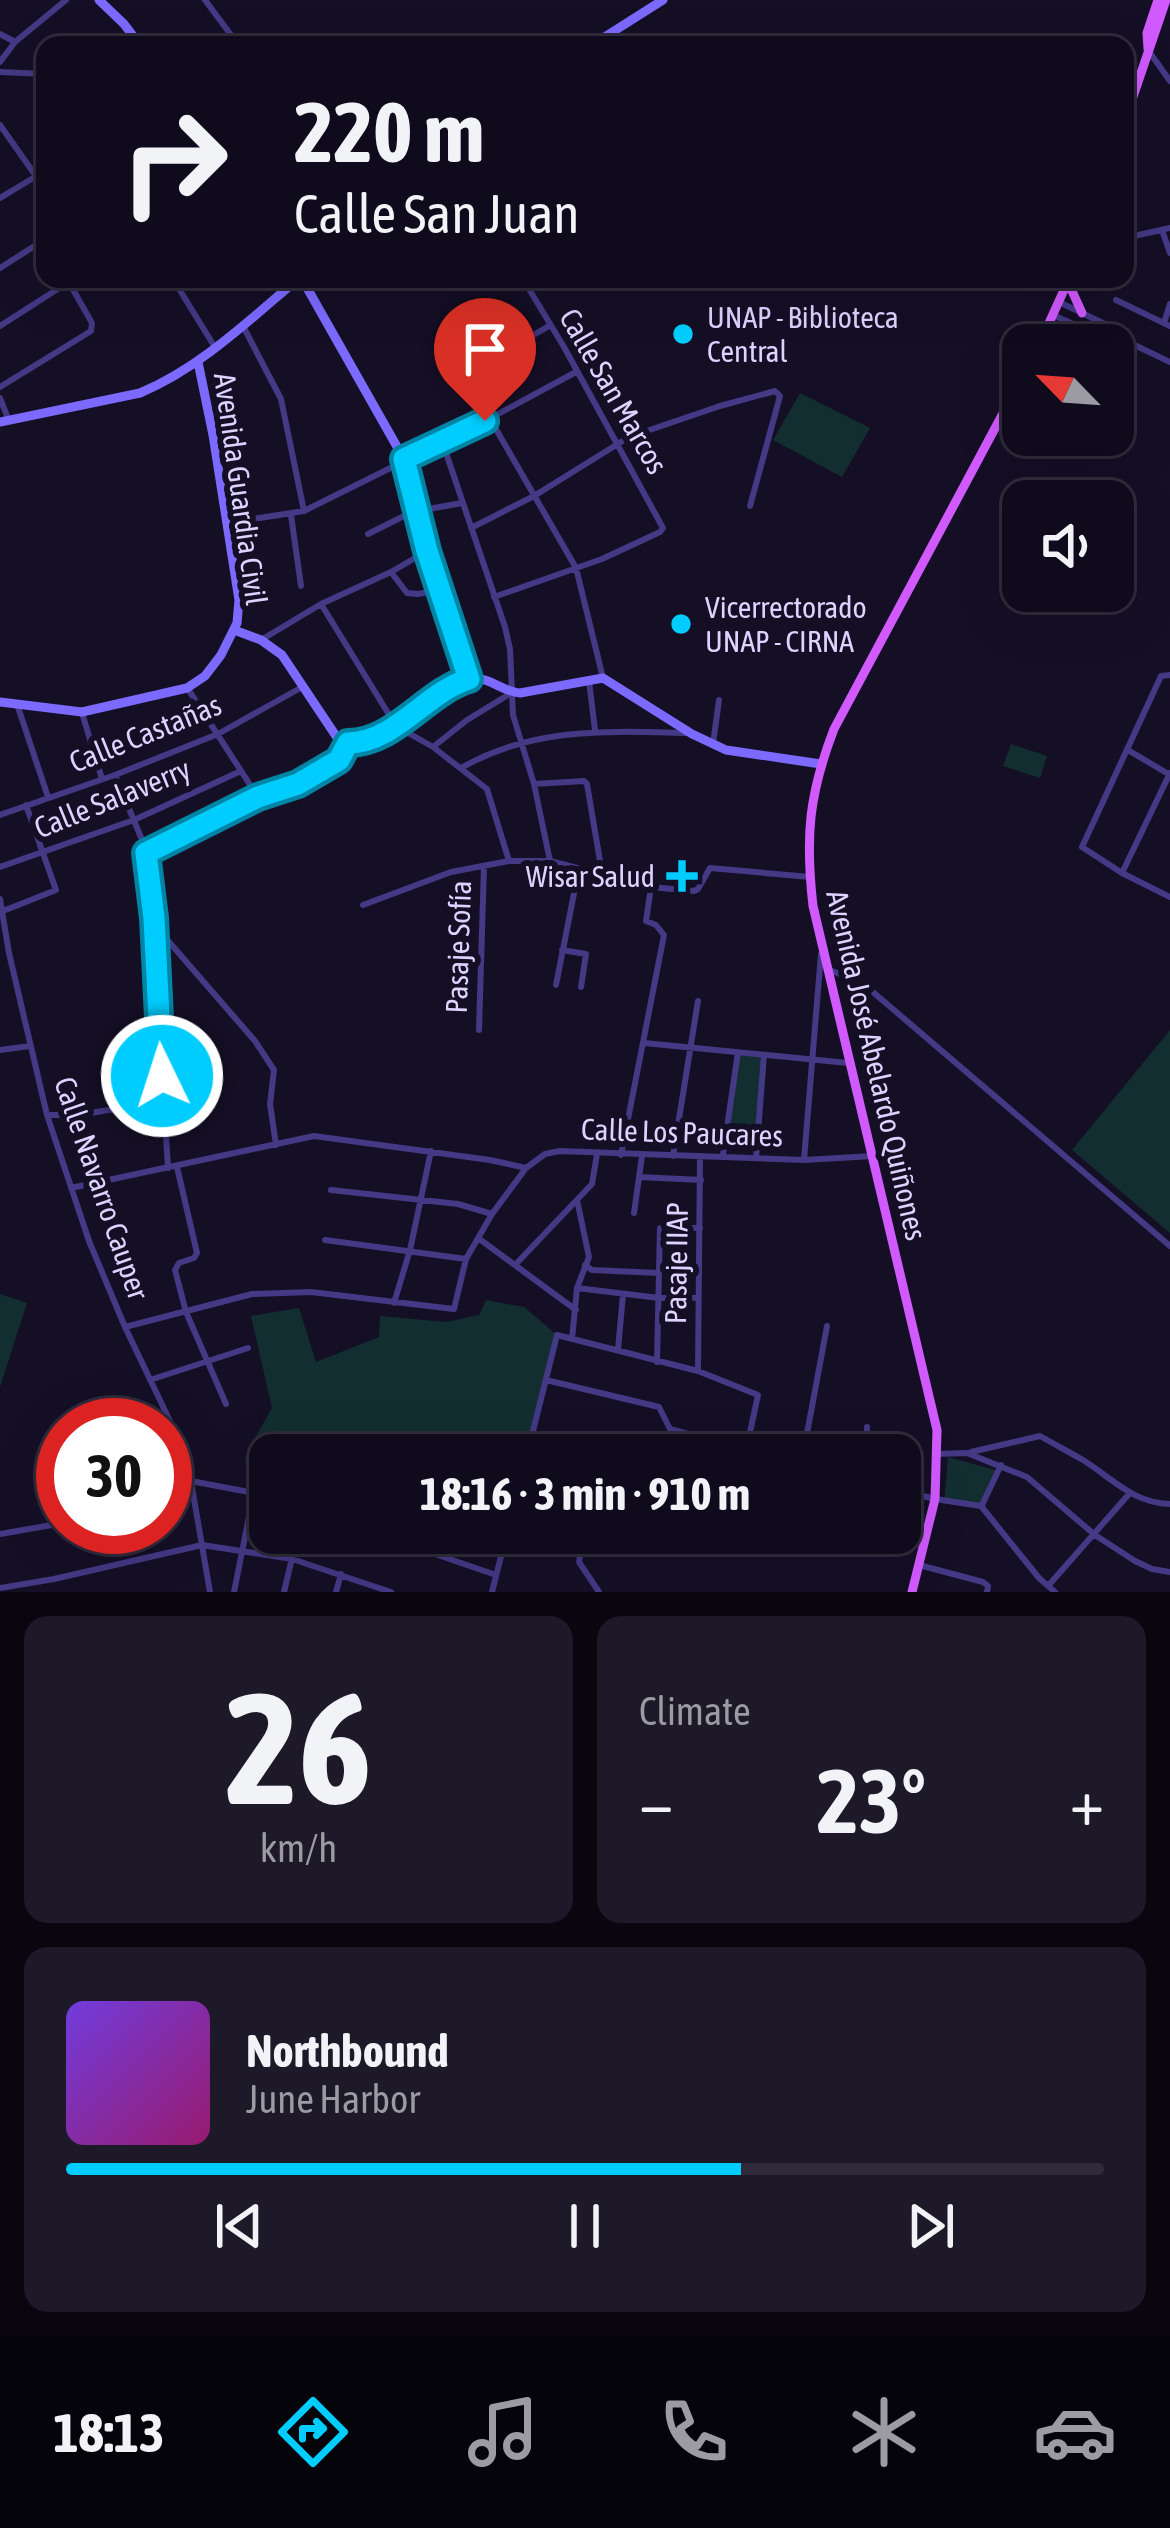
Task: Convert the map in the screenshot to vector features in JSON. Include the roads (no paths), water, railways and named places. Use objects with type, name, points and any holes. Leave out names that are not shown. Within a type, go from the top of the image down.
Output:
[{"type":"main road","points":[[1134,92],[1162,0]]},
{"type":"main road","points":[[1049,324],[1066,288]]},
{"type":"main road","points":[[1072,288],[1082,313]]},
{"type":"main road","name":"Avenida José Abelardo Quiñones","points":[[912,1592],[935,1499],[937,1430],[822,942],[810,877],[810,812],[834,729],[1002,415]]},
{"type":"street","points":[[0,62],[15,42],[66,0]]},
{"type":"street","points":[[99,0],[133,36]]},
{"type":"street","points":[[205,0],[232,36]]},
{"type":"street","points":[[606,36],[663,0]]},
{"type":"street","points":[[0,34],[15,42]]},
{"type":"street","points":[[1148,49],[1170,81]]},
{"type":"street","points":[[0,72],[36,74]]},
{"type":"street","points":[[0,125],[35,175],[0,197]]},
{"type":"street","points":[[1134,236],[1166,229],[1170,254]]},
{"type":"street","points":[[0,268],[36,246]]},
{"type":"street","points":[[0,326],[56,288]]},
{"type":"street","points":[[0,387],[91,331],[92,323],[72,288]]},
{"type":"street","points":[[178,288],[216,349]]},
{"type":"street","name":"Avenida Guardia Civil","points":[[187,688],[212,668],[234,630],[239,600],[198,362],[289,288]]},
{"type":"street","points":[[305,288],[404,459],[427,551],[469,679]]},
{"type":"street","name":"Calle San Marcos","points":[[529,288],[663,526],[640,542],[576,568]]},
{"type":"street","points":[[1116,300],[1167,325],[1170,304]]},
{"type":"street","points":[[1059,302],[1104,324]]},
{"type":"street","points":[[1053,315],[1073,324]]},
{"type":"street","points":[[243,326],[281,399],[304,511]]},
{"type":"street","points":[[506,351],[549,326]]},
{"type":"street","points":[[1134,345],[1170,362]]},
{"type":"street","points":[[0,398],[4,421],[140,393],[198,362]]},
{"type":"street","points":[[228,524],[304,511],[576,371]]},
{"type":"street","points":[[471,528],[534,496],[629,437],[775,391],[780,396],[750,506]]},
{"type":"street","points":[[489,417],[576,568],[603,678],[712,745],[821,764]]},
{"type":"street","points":[[442,441],[510,649],[513,715],[535,784],[550,861]]},
{"type":"street","points":[[368,534],[416,512],[462,502]]},
{"type":"street","points":[[291,515],[301,586]]},
{"type":"street","points":[[261,640],[427,551]]},
{"type":"street","points":[[494,597],[576,568]]},
{"type":"street","points":[[391,572],[407,593],[439,590]]},
{"type":"street","points":[[321,604],[396,726],[433,747],[487,789],[508,861]]},
{"type":"street","points":[[234,630],[261,640],[281,655],[336,736],[348,743],[396,726],[439,692],[469,679],[490,680],[511,692],[603,678]]},
{"type":"street","points":[[1169,675],[1161,676],[1082,845],[1122,873],[1170,897]]},
{"type":"street","points":[[589,681],[595,730]]},
{"type":"street","name":"Calle Castañas","points":[[0,814],[218,734],[304,686]]},
{"type":"street","points":[[0,702],[82,712],[187,688],[258,797]]},
{"type":"street","points":[[433,747],[511,692]]},
{"type":"street","points":[[712,745],[718,700]]},
{"type":"street","points":[[17,704],[48,797]]},
{"type":"street","points":[[82,712],[102,779]]},
{"type":"street","points":[[461,768],[522,742],[595,730],[692,734]]},
{"type":"street","points":[[146,853],[333,765],[348,743]]},
{"type":"street","points":[[1122,873],[1170,774],[1127,750]]},
{"type":"street","name":"Calle Salaverry","points":[[0,867],[134,820],[241,771]]},
{"type":"street","points":[[115,775],[146,853],[172,1167],[197,1253],[175,1270],[186,1312],[226,1404]]},
{"type":"street","points":[[535,784],[587,784],[602,873]]},
{"type":"street","points":[[2,911],[56,890],[26,805]]},
{"type":"street","points":[[363,905],[451,872],[508,861],[550,861],[651,887],[696,891],[710,868],[810,877]]},
{"type":"street","name":"Pasaje Sofía","points":[[479,1030],[484,866]]},
{"type":"street","points":[[556,985],[579,868]]},
{"type":"street","points":[[621,1155],[664,935],[646,921],[651,887]]},
{"type":"street","name":"Calle Navarro Cauper","points":[[0,899],[3,935],[47,1114],[88,1241],[159,1398]]},
{"type":"street","points":[[155,926],[232,1012],[274,1070],[270,1104],[276,1145]]},
{"type":"street","points":[[804,1160],[822,942]]},
{"type":"street","points":[[562,950],[586,954],[581,987]]},
{"type":"street","points":[[828,970],[860,981],[1170,1246]]},
{"type":"street","points":[[674,1156],[698,1001]]},
{"type":"street","points":[[644,1043],[852,1063]]},
{"type":"street","points":[[0,1050],[29,1046]]},
{"type":"street","points":[[723,1156],[738,1052]]},
{"type":"street","points":[[756,1158],[764,1054]]},
{"type":"street","points":[[47,1114],[79,1115],[164,1101]]},
{"type":"street","name":"Calle Los Paucares","points":[[71,1188],[314,1136],[526,1168],[545,1154],[560,1151],[804,1160],[873,1156]]},
{"type":"street","points":[[394,1303],[430,1151]]},
{"type":"street","points":[[514,1265],[592,1184],[597,1154]]},
{"type":"street","points":[[634,1213],[642,1156]]},
{"type":"street","name":"Pasaje IIAP","points":[[698,1371],[700,1156]]},
{"type":"street","points":[[124,1327],[252,1294],[311,1292],[454,1309],[466,1259],[526,1168]]},
{"type":"street","points":[[640,1177],[701,1180]]},
{"type":"street","points":[[331,1190],[458,1204],[492,1214]]},
{"type":"street","points":[[572,1340],[578,1288],[589,1256],[577,1200]]},
{"type":"street","points":[[657,1362],[659,1228],[700,1228]]},
{"type":"street","points":[[478,1238],[575,1310]]},
{"type":"street","points":[[325,1240],[466,1259]]},
{"type":"street","points":[[585,1264],[592,1270],[659,1273]]},
{"type":"street","points":[[578,1288],[698,1298]]},
{"type":"street","points":[[618,1350],[623,1294]]},
{"type":"street","points":[[807,1434],[827,1326]]},
{"type":"street","points":[[532,1434],[557,1335],[698,1371],[758,1395],[749,1434]]},
{"type":"street","points":[[150,1380],[248,1348]]},
{"type":"street","points":[[546,1380],[659,1407],[670,1429],[688,1434]]},
{"type":"street","points":[[866,1427],[866,1434]]},
{"type":"street","points":[[936,1454],[967,1453],[1040,1436],[1087,1462],[1130,1494],[1170,1504]]},
{"type":"street","points":[[967,1453],[1027,1477],[1135,1561],[1170,1572]]},
{"type":"street","points":[[981,1506],[1001,1465]]},
{"type":"street","points":[[192,1486],[249,1492]]},
{"type":"street","name":"Calle Navarro Cauper","points":[[192,1486],[210,1592]]},
{"type":"street","points":[[921,1495],[981,1506],[1051,1589],[1130,1494]]},
{"type":"street","points":[[234,1592],[249,1518]]},
{"type":"street","points":[[0,1534],[36,1527]]},
{"type":"street","points":[[0,1588],[202,1545],[292,1559],[392,1592]]},
{"type":"street","points":[[284,1592],[293,1554]]},
{"type":"street","points":[[435,1554],[496,1575]]},
{"type":"street","points":[[492,1592],[502,1554]]},
{"type":"street","points":[[580,1554],[579,1562],[599,1592]]},
{"type":"street","points":[[919,1565],[983,1582],[988,1592]]},
{"type":"street","points":[[336,1592],[340,1574]]},
{"type":"place","name":"UNAP - Biblioteca Central","points":[[683,334]]},
{"type":"place","name":"Vicerrectorado UNAP - CIRNA","points":[[681,624]]},
{"type":"place","name":"Wisar Salud","points":[[682,876]]}]
